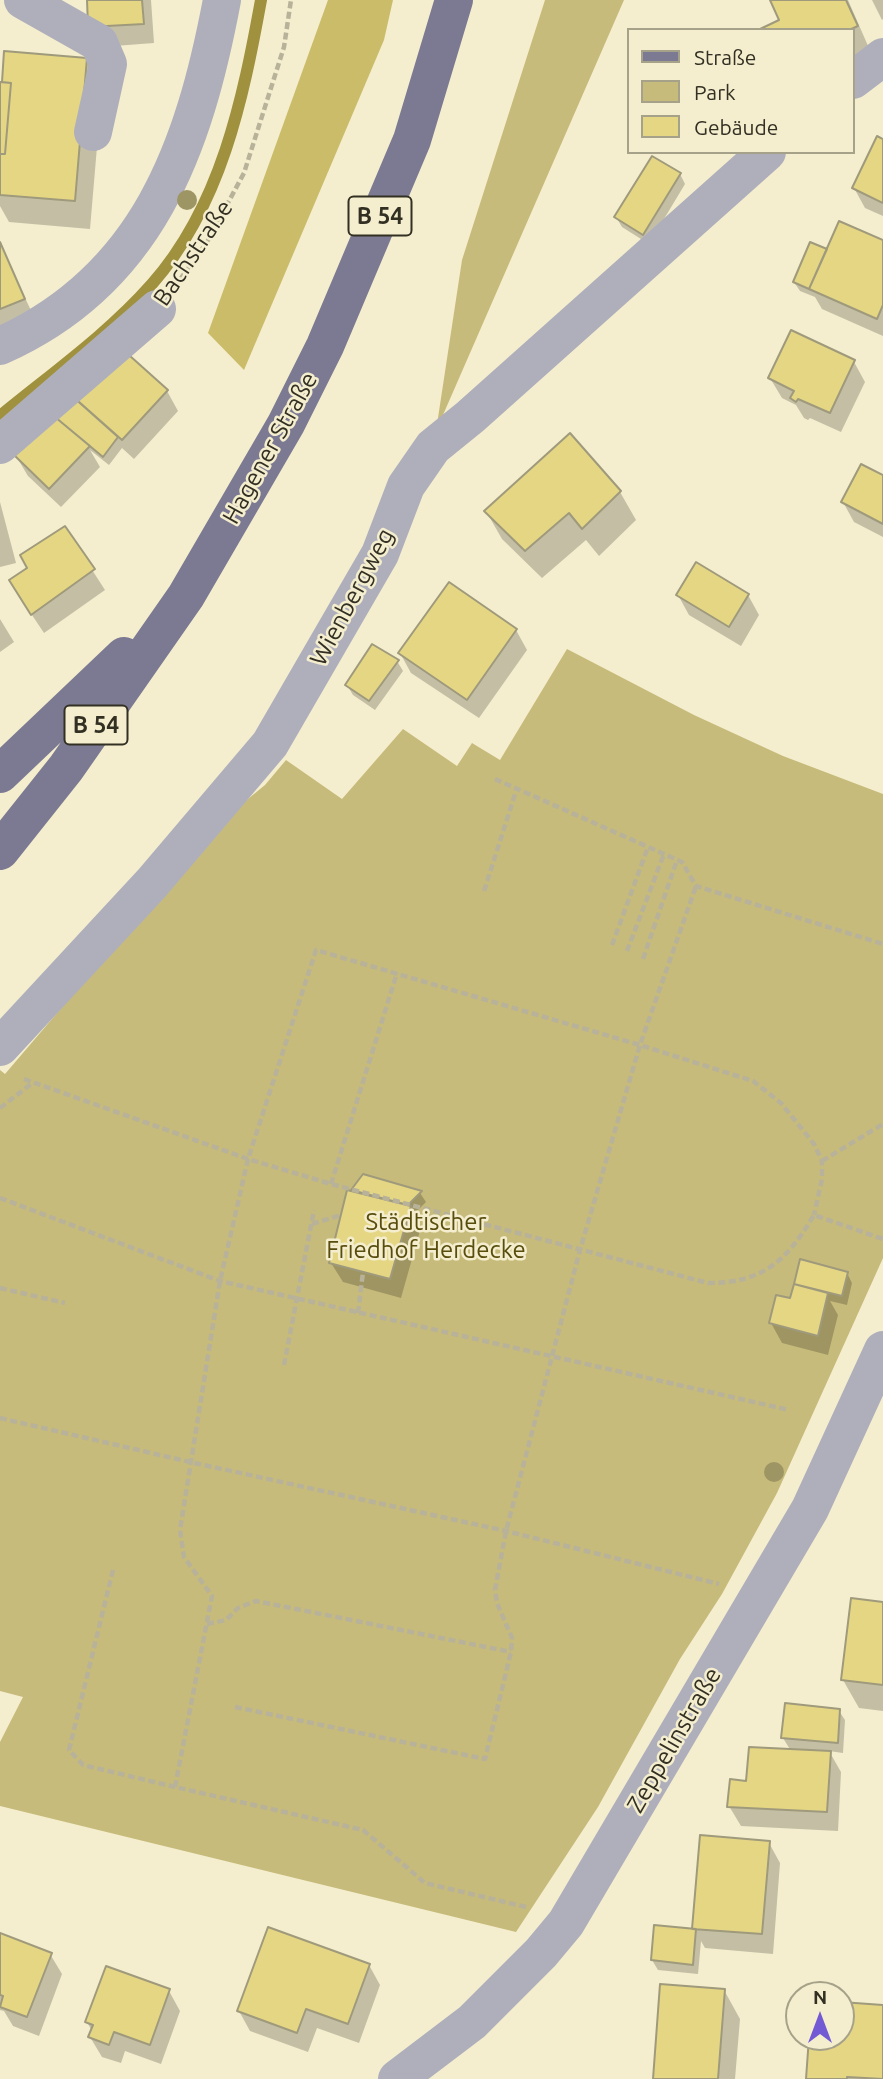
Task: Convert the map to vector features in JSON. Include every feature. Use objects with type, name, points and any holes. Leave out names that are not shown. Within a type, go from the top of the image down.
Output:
[{"type":"main road","name":"Hagener Straße","points":[[0,851],[66,768],[186,596],[286,425],[325,346],[412,140],[454,0]]},
{"type":"main road","name":"B 54","points":[[0,774],[186,596]]},
{"type":"street","points":[[23,0],[99,43],[108,64],[93,132]]},
{"type":"street","points":[[0,346],[22,336],[71,304],[105,276],[153,213],[185,143],[210,63],[222,0]]},
{"type":"street","points":[[855,78],[883,57]]},
{"type":"street","name":"Wienbergweg","points":[[0,1048],[152,883],[270,744],[380,554],[406,486],[433,447],[765,154]]},
{"type":"street","name":"Bachstraße","points":[[0,445],[157,309]]},
{"type":"street","name":"Zeppelinstraße","points":[[397,2079],[472,2022],[541,1953],[566,1923],[810,1509],[883,1350]]},
{"type":"path","name":"Bachstraße","points":[[157,309],[207,242],[244,173],[284,47],[291,0]]},
{"type":"path","points":[[495,779],[682,862],[696,886],[883,944]]},
{"type":"path","points":[[484,891],[517,789]]},
{"type":"path","points":[[612,945],[648,847]]},
{"type":"path","points":[[627,951],[664,854]]},
{"type":"path","points":[[643,959],[677,860]]},
{"type":"path","points":[[235,1707],[485,1759],[511,1652],[512,1638],[497,1603],[495,1590],[506,1531],[580,1250],[640,1045],[696,886]]},
{"type":"path","points":[[0,1108],[31,1084],[248,1159],[331,1184],[708,1283],[729,1283],[762,1274],[780,1262],[814,1214],[822,1179],[822,1161],[814,1144],[781,1103],[753,1081],[316,950],[248,1159],[220,1281],[180,1530],[184,1557],[212,1596],[175,1787]]},
{"type":"path","points":[[331,1184],[397,973]]},
{"type":"path","points":[[822,1161],[883,1124]]},
{"type":"path","points":[[0,1198],[220,1281],[789,1410]]},
{"type":"path","points":[[284,1365],[314,1210]]},
{"type":"path","points":[[311,1224],[341,1214]]},
{"type":"path","points":[[814,1214],[883,1240]]},
{"type":"path","points":[[358,1313],[363,1272]]},
{"type":"path","points":[[0,1288],[65,1303]]},
{"type":"path","points":[[0,1418],[506,1531],[759,1594]]},
{"type":"path","points":[[113,1570],[69,1749],[83,1765],[363,1830],[425,1883],[532,1908],[566,1923]]},
{"type":"path","points":[[207,1624],[226,1620],[238,1608],[256,1601],[511,1652]]},
{"type":"green space","points":[[545,0],[624,0],[436,431],[462,260]]},
{"type":"green space","name":"Städtischer Friedhof Herdecke","points":[[567,649],[694,715],[783,756],[883,794],[883,1258],[777,1493],[722,1594],[680,1659],[598,1807],[516,1932],[0,1806],[0,1742],[23,1697],[0,1691],[0,1070],[5,1074],[221,821],[265,785],[286,760],[342,799],[403,729],[457,766],[472,743],[500,760]]},
{"type":"shaded area","points":[[328,0],[393,0],[384,40],[244,370],[208,333]]},
{"type":"building","points":[[87,0],[142,0],[144,24],[88,27]]},
{"type":"building","points":[[770,0],[846,0],[858,26],[762,28],[779,20]]},
{"type":"building","points":[[4,51],[87,58],[75,201],[0,195],[0,154],[5,154],[11,83],[2,82]]},
{"type":"building","points":[[0,82],[11,83],[5,154],[0,154]]},
{"type":"building","points":[[877,136],[883,139],[883,203],[852,188]]},
{"type":"building","points":[[652,156],[681,173],[643,235],[614,217]]},
{"type":"building","points":[[839,221],[883,240],[883,305],[877,319],[809,289]]},
{"type":"building","points":[[0,242],[25,299],[0,309]]},
{"type":"building","points":[[810,242],[827,249],[809,289],[793,282]]},
{"type":"building","points":[[791,330],[855,360],[830,413],[798,399],[796,402],[790,398],[794,391],[768,378]]},
{"type":"building","points":[[120,347],[168,390],[122,440],[69,393]]},
{"type":"building","points":[[72,396],[118,437],[103,457],[55,417]]},
{"type":"building","points":[[55,417],[90,446],[49,489],[14,455]]},
{"type":"building","points":[[570,433],[621,491],[582,529],[569,513],[525,551],[484,511]]},
{"type":"building","points":[[861,464],[883,475],[883,524],[841,502]]},
{"type":"building","points":[[65,526],[95,569],[31,615],[9,580],[27,568],[20,555]]},
{"type":"building","points":[[696,562],[749,594],[729,627],[676,595]]},
{"type":"building","points":[[449,582],[517,629],[467,700],[398,653]]},
{"type":"building","points":[[372,644],[399,660],[369,701],[345,685]]},
{"type":"building","points":[[363,1174],[422,1191],[408,1205],[351,1190]]},
{"type":"building","points":[[347,1190],[411,1206],[390,1279],[329,1263]]},
{"type":"building","points":[[800,1259],[848,1272],[842,1296],[794,1284]]},
{"type":"building","points":[[794,1284],[828,1293],[818,1336],[769,1323],[776,1295],[790,1298]]},
{"type":"building","points":[[851,1598],[883,1602],[883,1685],[841,1680]]},
{"type":"building","points":[[785,1703],[840,1709],[838,1743],[781,1738]]},
{"type":"building","points":[[749,1747],[831,1751],[827,1812],[727,1807],[730,1779],[746,1781]]},
{"type":"building","points":[[700,1835],[770,1841],[762,1934],[692,1929]]},
{"type":"building","points":[[654,1925],[696,1929],[693,1965],[651,1960]]},
{"type":"building","points":[[268,1927],[370,1964],[348,2024],[306,2009],[297,2033],[237,2011]]},
{"type":"building","points":[[0,1933],[52,1953],[27,2017],[0,2007],[3,1996],[0,1995]]},
{"type":"building","points":[[106,1966],[170,1989],[150,2045],[114,2032],[109,2045],[88,2037],[93,2025],[85,2022]]},
{"type":"building","points":[[660,1984],[725,1989],[718,2079],[653,2079]]},
{"type":"building","points":[[855,2003],[883,2005],[883,2079],[806,2079],[808,2051],[855,2051]]},
{"type":"waterway","points":[[0,416],[117,320],[152,284],[176,253],[196,221],[226,150],[246,75],[261,0]]}]
